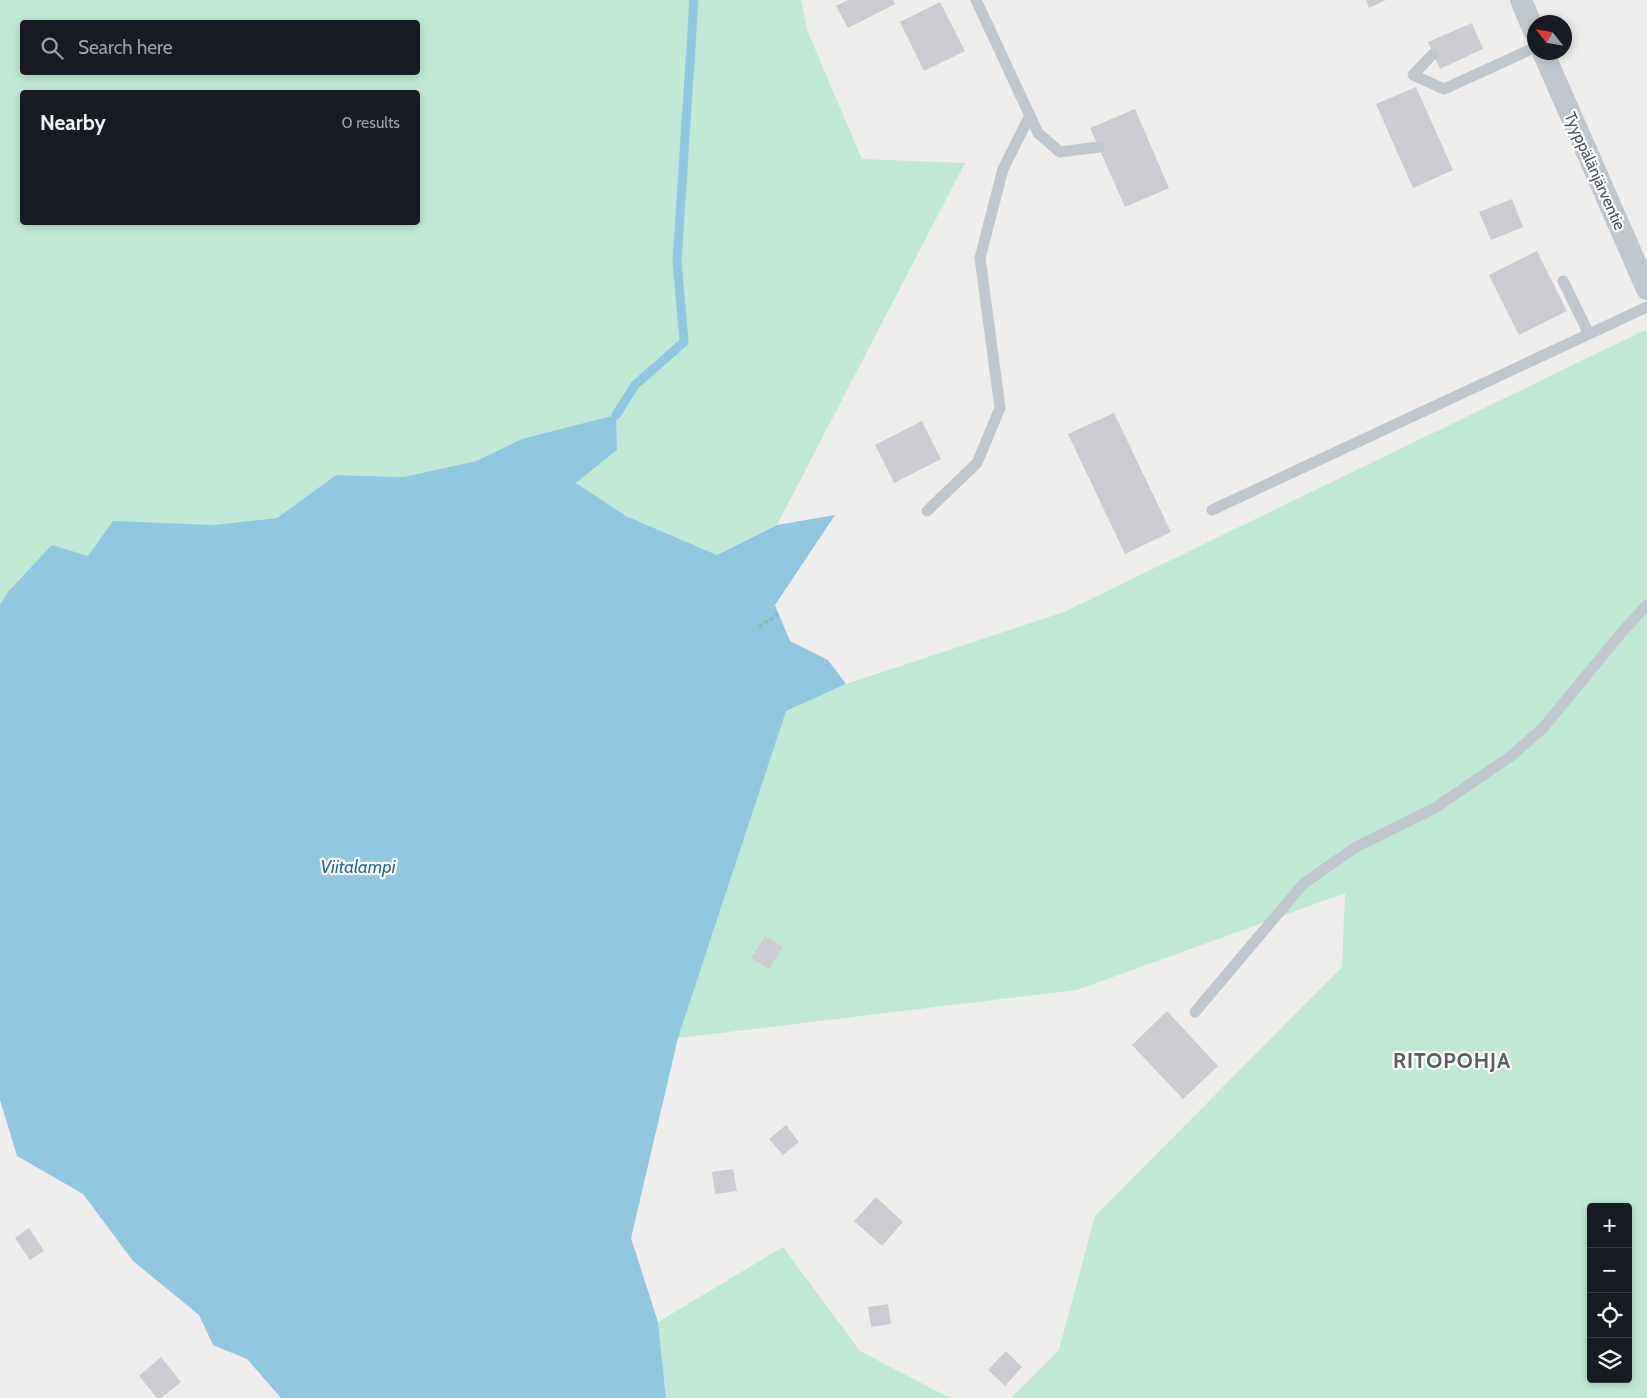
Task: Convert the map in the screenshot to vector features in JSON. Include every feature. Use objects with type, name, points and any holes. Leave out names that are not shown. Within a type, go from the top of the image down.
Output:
[{"type":"street","points":[[1521,0],[1527,15]]},
{"type":"street","name":"Tyyppälänjärventie","points":[[1547,60],[1647,289]]},
{"type":"lane","points":[[976,0],[1038,133],[1060,152],[1099,147]]},
{"type":"lane","points":[[1433,54],[1414,75],[1444,89],[1527,51]]},
{"type":"lane","points":[[927,511],[977,463],[1000,408],[980,258],[1003,169],[1030,115]]},
{"type":"lane","points":[[1563,281],[1589,334]]},
{"type":"lane","points":[[1212,510],[1647,307]]},
{"type":"lane","points":[[1195,1012],[1303,884],[1356,848],[1434,808],[1511,756],[1543,728],[1647,604]]},
{"type":"path","points":[[759,627],[778,614]]},
{"type":"green space","points":[[0,0],[801,0],[807,30],[862,159],[965,163],[777,525],[717,555],[626,516],[576,483],[617,450],[522,439],[476,461],[404,477],[336,475],[277,518],[213,525],[88,556],[7,593],[0,605]]},
{"type":"green space","points":[[1645,330],[1647,334],[1647,1398],[1011,1398],[1059,1350],[1095,1216],[1342,967],[1345,893],[1077,990],[678,1038],[786,710],[846,684],[1064,612]]},
{"type":"green space","points":[[783,1247],[860,1351],[950,1398],[666,1398],[658,1322]]},
{"type":"water","name":"Viitalampi","points":[[616,415],[617,450],[576,483],[626,516],[717,555],[777,525],[835,515],[775,605],[790,641],[828,660],[846,684],[786,711],[678,1038],[631,1238],[658,1322],[666,1398],[281,1398],[247,1359],[213,1345],[199,1315],[133,1261],[83,1194],[17,1156],[0,1100],[0,605],[7,593],[52,545],[88,556],[113,521],[213,525],[277,518],[336,475],[404,477],[476,461],[522,439]]},
{"type":"building","points":[[848,0],[893,0],[895,4],[848,28],[836,6]]},
{"type":"building","points":[[1366,0],[1386,0],[1369,8]]},
{"type":"building","points":[[940,2],[965,51],[924,71],[900,22]]},
{"type":"building","points":[[1472,23],[1483,49],[1440,69],[1428,42]]},
{"type":"building","points":[[1416,87],[1453,170],[1413,188],[1376,104]]},
{"type":"building","points":[[1135,109],[1169,188],[1125,207],[1090,128]]},
{"type":"building","points":[[1512,199],[1523,227],[1491,240],[1479,212]]},
{"type":"building","points":[[1537,251],[1567,311],[1519,335],[1489,275]]},
{"type":"building","points":[[1114,413],[1171,532],[1125,554],[1068,434]]},
{"type":"building","points":[[922,421],[941,459],[894,483],[875,445]]},
{"type":"building","points":[[765,936],[783,947],[769,969],[751,958]]},
{"type":"building","points":[[1167,1011],[1218,1066],[1183,1099],[1132,1045]]},
{"type":"building","points":[[786,1125],[799,1142],[783,1155],[769,1139]]},
{"type":"building","points":[[733,1169],[737,1191],[715,1194],[712,1172]]},
{"type":"building","points":[[876,1197],[903,1222],[882,1246],[854,1221]]},
{"type":"building","points":[[29,1228],[44,1251],[30,1260],[15,1238]]},
{"type":"building","points":[[888,1304],[891,1324],[871,1327],[868,1307]]},
{"type":"building","points":[[1006,1351],[1022,1367],[1005,1386],[988,1370]]},
{"type":"building","points":[[161,1357],[181,1382],[161,1398],[157,1398],[139,1376]]},
{"type":"waterway","points":[[616,415],[635,385],[684,342],[677,261],[694,0]]},
{"type":"district","name":"RITOPOHJA","points":[[1452,1060]]}]
